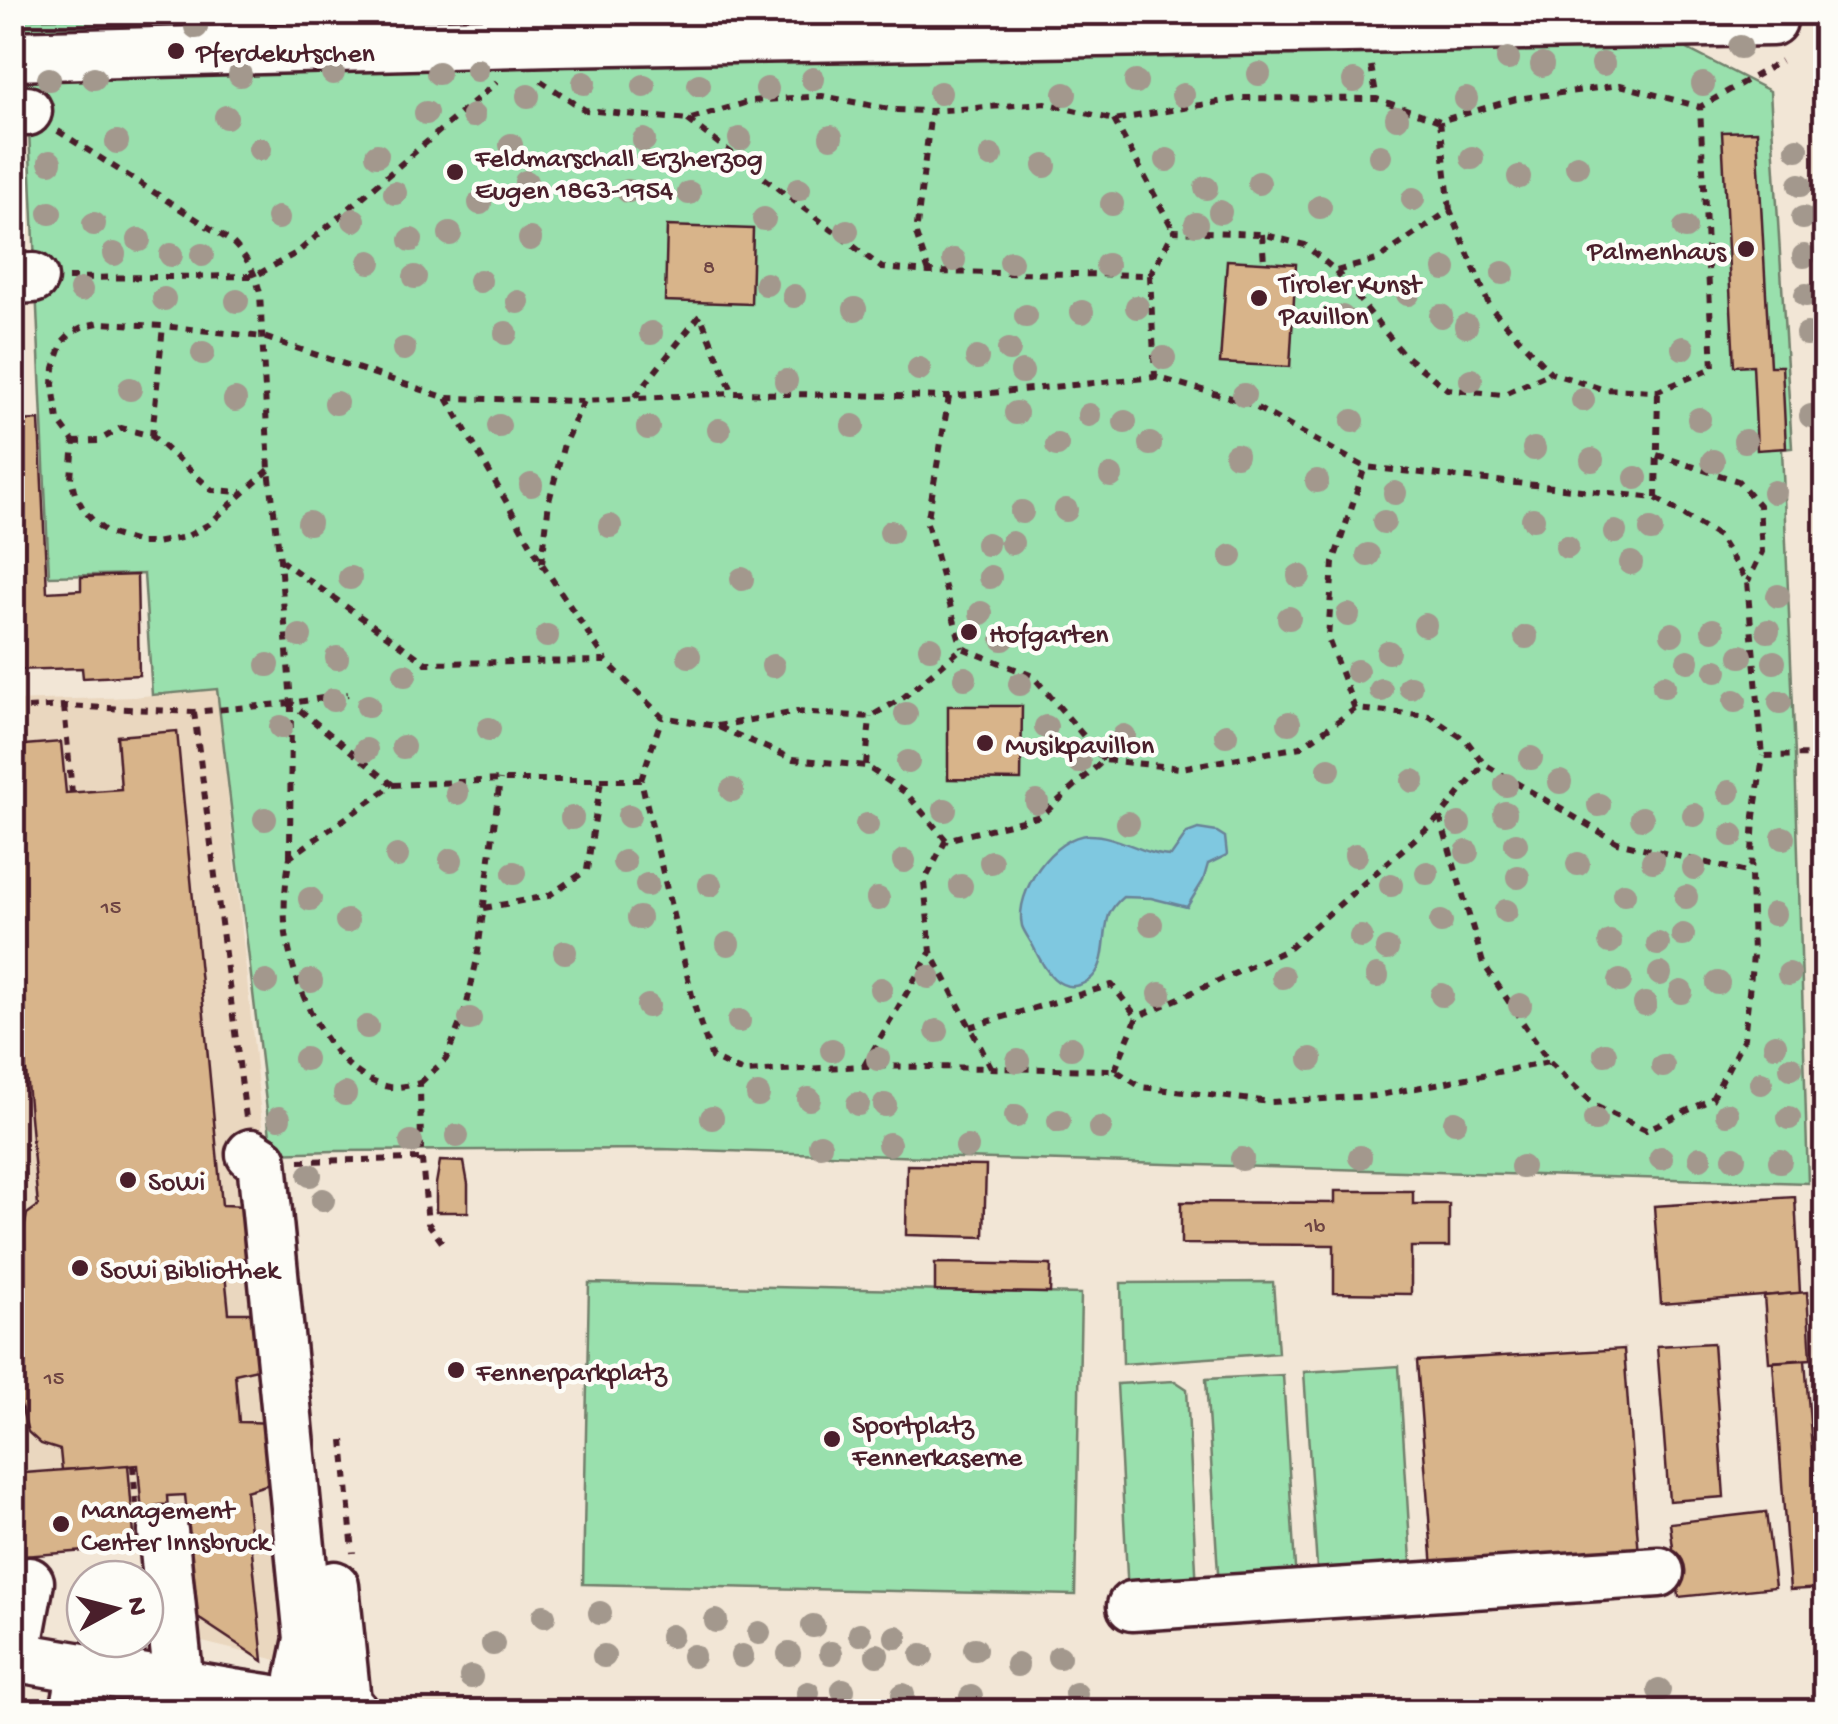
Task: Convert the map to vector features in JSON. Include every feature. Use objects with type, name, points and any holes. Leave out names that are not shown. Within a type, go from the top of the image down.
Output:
[{"type":"street","points":[[18,55],[535,40],[1777,42]]},
{"type":"street","points":[[257,1158],[309,1639],[301,1678]]},
{"type":"street","points":[[29,1582],[14,1656],[79,1690],[179,1685],[349,1711],[322,1466]]},
{"type":"street","points":[[163,1530],[179,1685]]},
{"type":"street","points":[[1132,1606],[1659,1572]]},
{"type":"path","points":[[23,279],[256,276],[298,252],[535,40],[586,110],[688,120],[752,101],[822,96],[895,110],[931,111],[1045,102],[1114,120],[1241,98],[1377,99],[1440,121],[1516,99],[1620,85],[1700,107]]},
{"type":"path","points":[[1700,107],[1777,42]]},
{"type":"path","points":[[1440,121],[1450,210],[1490,307],[1551,373],[1602,389],[1658,391],[1713,368],[1700,107]]},
{"type":"path","points":[[20,111],[232,242],[256,276],[291,703],[290,857],[284,909],[292,961],[305,996],[333,1050],[351,1069],[370,1081],[394,1088],[420,1083],[446,1059],[466,1008],[477,959],[500,780]]},
{"type":"path","points":[[929,272],[916,234],[931,111]]},
{"type":"path","points":[[688,120],[882,268],[1150,275]]},
{"type":"path","points":[[1114,120],[1174,231]]},
{"type":"path","points":[[1336,271],[1377,260],[1450,210]]},
{"type":"path","points":[[1174,231],[1262,234],[1305,245],[1336,271],[1403,354],[1447,389],[1502,394],[1551,373]]},
{"type":"path","points":[[1154,377],[1150,275],[1174,231]]},
{"type":"path","points":[[1262,234],[1264,262]]},
{"type":"path","points":[[634,398],[700,315],[733,393]]},
{"type":"path","points":[[269,470],[209,524],[186,536],[140,543],[108,533],[95,523],[76,494],[71,478],[74,442],[58,420],[54,402],[54,368],[63,341],[72,332],[98,323],[262,338],[447,398],[584,400],[733,393],[949,396],[1154,377],[1246,402],[1365,467],[1656,498],[1718,536],[1747,582],[1763,756],[1750,873],[1753,956],[1744,1038],[1712,1099],[1646,1130],[1595,1106],[1549,1062],[1484,963],[1440,817]]},
{"type":"path","points":[[152,436],[162,326]]},
{"type":"path","points":[[1656,498],[1658,391]]},
{"type":"path","points":[[949,396],[927,523],[962,648]]},
{"type":"path","points":[[447,398],[542,564],[606,661],[662,716],[716,726],[793,759],[866,766],[906,793],[946,840]]},
{"type":"path","points":[[542,564],[549,501],[564,444],[584,400]]},
{"type":"path","points":[[74,442],[98,441],[121,428],[152,436],[212,490],[244,492]]},
{"type":"path","points":[[1657,455],[1738,480],[1760,504],[1762,552],[1747,582]]},
{"type":"path","points":[[1355,708],[1328,639],[1333,563],[1365,467]]},
{"type":"path","points":[[280,560],[426,663],[606,661]]},
{"type":"path","points":[[716,726],[796,712],[870,717],[904,697],[962,648]]},
{"type":"path","points":[[962,648],[1034,676],[1104,760],[1180,768],[1301,746],[1355,708],[1430,716],[1466,740],[1484,764],[1617,842],[1750,873]]},
{"type":"path","points":[[12,709],[64,706],[194,712],[348,694]]},
{"type":"path","points":[[291,703],[393,785]]},
{"type":"path","points":[[64,706],[72,793]]},
{"type":"path","points":[[194,712],[257,1158],[422,1159]]},
{"type":"path","points":[[662,716],[640,780],[694,1008],[712,1058],[743,1072],[864,1066],[1114,1070],[1142,1087],[1270,1102],[1375,1096],[1549,1062]]},
{"type":"path","points":[[866,766],[870,717]]},
{"type":"path","points":[[1763,756],[1815,754]]},
{"type":"path","points":[[992,1066],[931,952],[924,882],[946,840],[1041,816],[1104,760]]},
{"type":"path","points":[[1114,1070],[1137,1017],[1287,950],[1440,817],[1484,764]]},
{"type":"path","points":[[484,908],[548,896],[587,870],[602,780]]},
{"type":"path","points":[[290,857],[393,785],[640,780]]},
{"type":"path","points":[[864,1066],[931,952]]},
{"type":"path","points":[[970,1027],[1112,985],[1137,1017]]},
{"type":"path","points":[[420,1083],[428,1223],[446,1248]]},
{"type":"shaded area","name":"SoWi","points":[[217,688],[318,1670],[190,1639],[183,1544],[13,1557],[13,701],[134,697]]},
{"type":"green space","name":"Hofgarten","points":[[479,12],[1614,12],[1770,91],[1792,448],[1782,449],[1808,1183],[661,1149],[272,1153],[217,689],[152,695],[144,574],[49,576],[24,19]]},
{"type":"green space","points":[[13,915],[26,1062],[13,1056]]},
{"type":"green space","points":[[1273,1282],[1278,1353],[1123,1364],[1121,1283]]},
{"type":"green space","name":"Sportplatz Fennerkaserne","points":[[589,1283],[1081,1294],[1075,1595],[583,1584]]},
{"type":"green space","points":[[1399,1366],[1412,1577],[1318,1584],[1304,1372]]},
{"type":"green space","points":[[1283,1375],[1296,1584],[1219,1589],[1206,1379]]},
{"type":"green space","points":[[1175,1381],[1187,1389],[1197,1591],[1128,1595],[1117,1384]]},
{"type":"water","points":[[1198,829],[1225,837],[1227,855],[1208,864],[1187,907],[1151,898],[1123,897],[1109,915],[1102,959],[1095,974],[1079,985],[1069,986],[1054,978],[1024,931],[1021,912],[1030,882],[1050,855],[1063,844],[1089,835],[1171,856],[1187,833]]},
{"type":"building","points":[[66,12],[91,12],[91,18],[67,18]]},
{"type":"building","name":"Palmenhaus","points":[[1757,131],[1770,366],[1782,366],[1786,448],[1757,450],[1753,365],[1734,366],[1722,132]]},
{"type":"building","points":[[667,226],[753,229],[751,304],[665,301]]},
{"type":"building","name":"Tiroler Kunst Pavillon","points":[[1227,260],[1296,264],[1290,367],[1220,363]]},
{"type":"building","points":[[39,420],[47,592],[81,590],[81,577],[137,575],[139,675],[83,678],[82,668],[12,670],[12,421]]},
{"type":"building","name":"Musikpavillon","points":[[948,706],[1022,706],[1021,780],[948,779]]},
{"type":"building","name":"SoWi","points":[[177,731],[222,1205],[249,1206],[255,1255],[224,1264],[229,1313],[264,1313],[270,1366],[235,1374],[239,1422],[279,1423],[286,1479],[246,1491],[263,1661],[198,1618],[185,1495],[167,1496],[169,1524],[143,1526],[138,1465],[62,1470],[60,1450],[41,1444],[28,1432],[12,1385],[12,1291],[27,1214],[38,1206],[12,915],[12,746],[61,742],[66,793],[121,789],[117,736]]},
{"type":"building","points":[[440,1161],[464,1162],[468,1212],[436,1212]]},
{"type":"building","points":[[907,1165],[986,1166],[984,1237],[906,1235]]},
{"type":"building","points":[[1335,1191],[1413,1191],[1413,1204],[1449,1204],[1449,1247],[1411,1247],[1411,1294],[1334,1293],[1334,1245],[1181,1244],[1181,1202],[1335,1203]]},
{"type":"building","points":[[1795,1197],[1800,1293],[1661,1304],[1654,1206]]},
{"type":"building","points":[[935,1263],[1051,1265],[1050,1293],[935,1291]]},
{"type":"building","points":[[1807,1292],[1811,1359],[1769,1362],[1764,1296]]},
{"type":"building","points":[[1713,1343],[1724,1497],[1669,1501],[1657,1346]]},
{"type":"building","points":[[1624,1349],[1639,1556],[1433,1569],[1417,1361]]},
{"type":"building","points":[[1805,1360],[1823,1588],[1790,1590],[1773,1362]]},
{"type":"building","points":[[128,1465],[135,1547],[12,1557],[12,1474]]},
{"type":"building","points":[[1766,1512],[1775,1587],[1679,1597],[1670,1523]]},
{"type":"building","points":[[12,1705],[53,1712],[12,1712]]},
{"type":"place","name":"Pferdekutschen","points":[[176,51]]},
{"type":"place","name":"Feldmarschall Erzherzog Eugen 1863-1954","points":[[455,172]]},
{"type":"place","name":"Palmenhaus","points":[[1746,249]]},
{"type":"place","name":"Tiroler Kunst Pavillon","points":[[1259,298]]},
{"type":"place","name":"Hofgarten","points":[[969,632]]},
{"type":"place","name":"Musikpavillon","points":[[985,743]]},
{"type":"place","name":"SoWi","points":[[128,1180]]},
{"type":"place","name":"SoWi Bibliothek","points":[[80,1268]]},
{"type":"place","name":"Fennerparkplatz","points":[[456,1370]]},
{"type":"place","name":"Sportplatz Fennerkaserne","points":[[832,1439]]},
{"type":"place","name":"Management Center Innsbruck","points":[[61,1524]]}]
